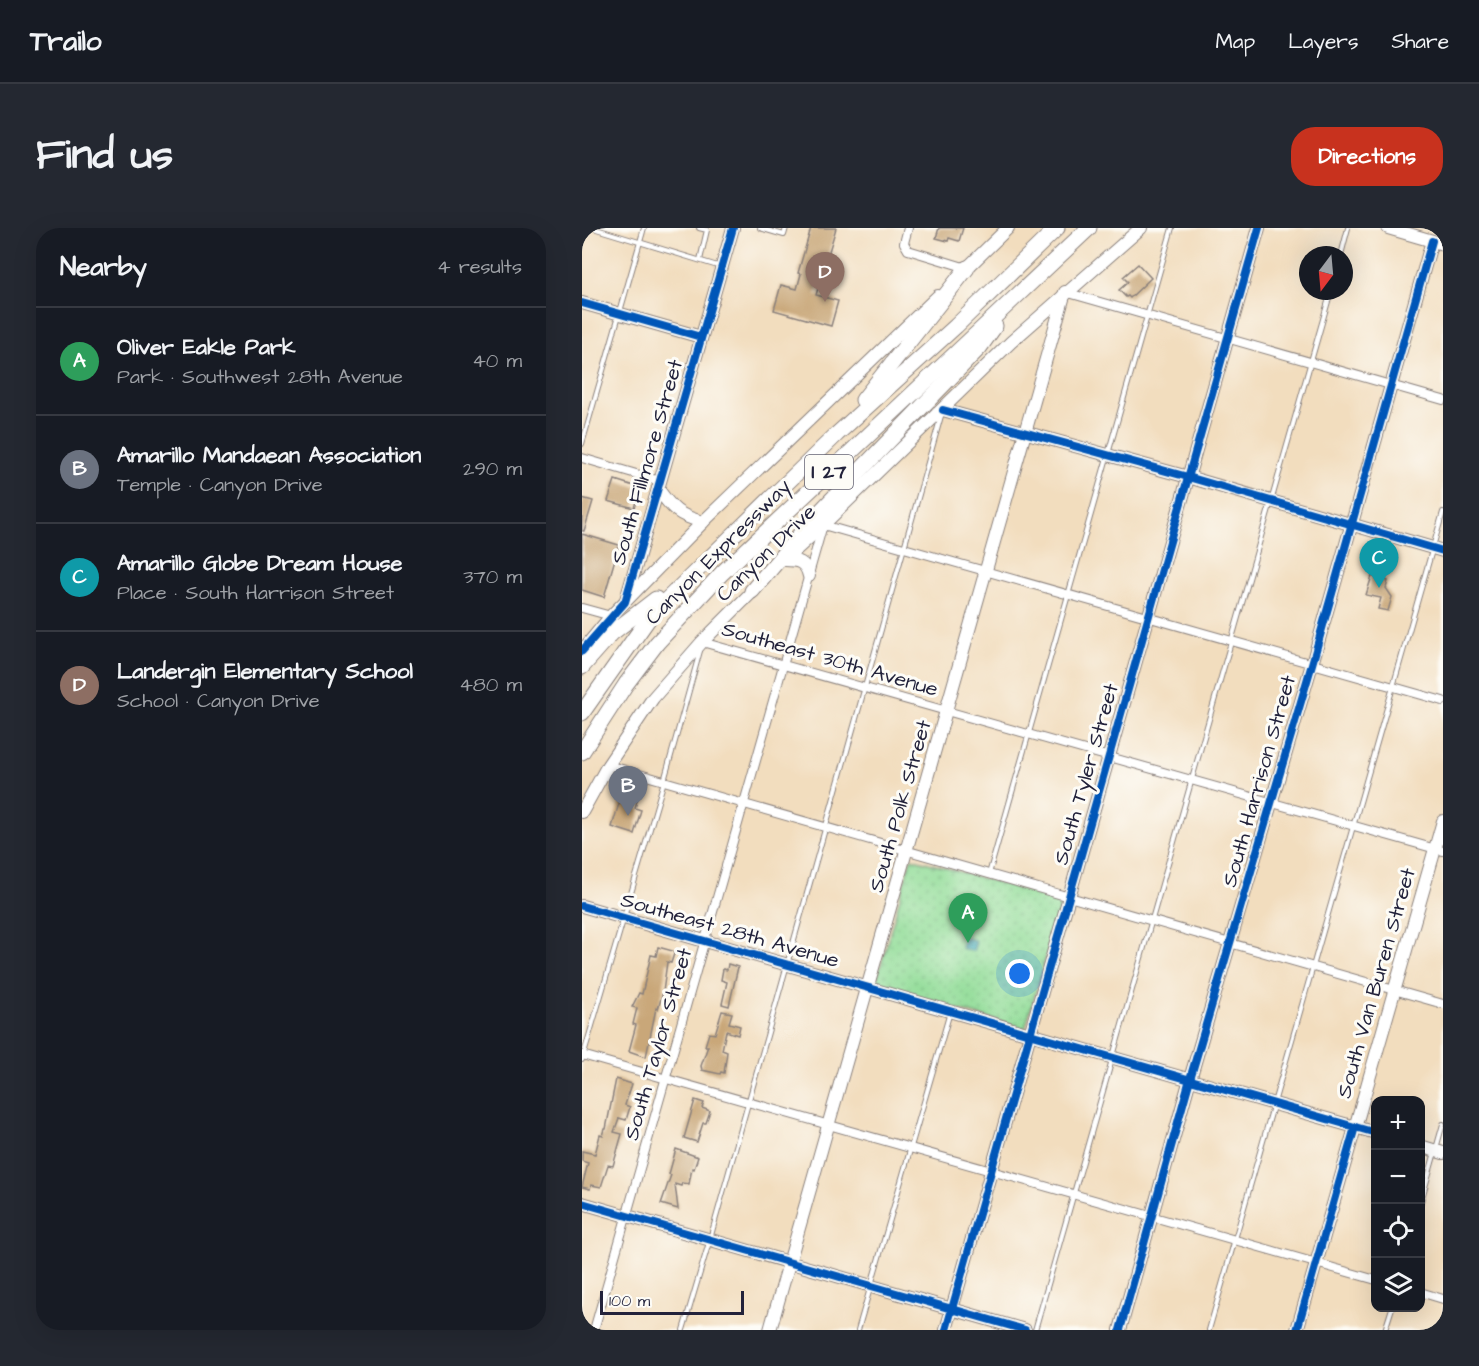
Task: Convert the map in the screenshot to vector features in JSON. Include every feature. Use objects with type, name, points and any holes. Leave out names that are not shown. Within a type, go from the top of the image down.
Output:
[{"type":"highway","name":"Canyon Expressway","points":[[582,712],[651,615],[837,434],[956,326],[1057,228]]},
{"type":"highway","name":"Canyon Expressway","points":[[582,752],[626,684],[657,642],[722,573],[1089,228]]},
{"type":"highway","points":[[837,434],[967,268]]},
{"type":"highway","points":[[752,591],[814,518],[980,347],[1021,291]]},
{"type":"highway","points":[[582,667],[612,633],[706,561]]},
{"type":"main road","name":"South Fillmore Street","points":[[626,602],[733,228]]},
{"type":"main road","points":[[582,651],[611,616],[703,522],[967,268],[999,233],[1008,228]]},
{"type":"main road","name":"Canyon Drive","points":[[582,812],[608,765],[653,698],[702,642],[1011,342],[1065,292],[1141,228]]},
{"type":"main road","name":"South Tyler Street","points":[[946,1330],[1259,228]]},
{"type":"main road","points":[[1389,228],[1421,233],[1438,243]]},
{"type":"main road","name":"South Harrison Street","points":[[1120,1330],[1190,1079],[1392,385],[1438,243]]},
{"type":"main road","name":"South Polk Street","points":[[771,1330],[1065,292]]},
{"type":"main road","points":[[582,303],[701,338]]},
{"type":"main road","points":[[943,410],[1188,477],[1438,550]]},
{"type":"main road","points":[[659,485],[669,504],[681,515],[703,522]]},
{"type":"main road","points":[[785,560],[799,561],[808,569],[809,576]]},
{"type":"main road","name":"South Van Buren Street","points":[[1297,1330],[1395,990],[1439,850],[1443,821]]},
{"type":"main road","name":"Southeast 28th Avenue","points":[[582,906],[1371,1132]]},
{"type":"main road","points":[[582,1203],[1025,1330]]},
{"type":"street","points":[[908,228],[904,243],[908,250],[967,268]]},
{"type":"street","points":[[1065,292],[1443,400]]},
{"type":"street","points":[[582,458],[659,485]]},
{"type":"street","points":[[823,525],[1443,702]]},
{"type":"street","name":"South Taylor Street","points":[[594,1330],[823,525]]},
{"type":"street","points":[[582,608],[611,616]]},
{"type":"street","name":"Southeast 30th Avenue","points":[[702,642],[1439,850]]},
{"type":"street","points":[[608,765],[1443,1004]]},
{"type":"street","points":[[582,1057],[828,1124],[1371,1279]]},
{"type":"street","points":[[1425,1294],[1443,1299]]},
{"type":"lane","points":[[593,228],[722,267]]},
{"type":"lane","points":[[582,444],[644,228]]},
{"type":"lane","points":[[699,228],[707,230],[700,260]]},
{"type":"lane","points":[[760,228],[784,235],[786,228]]},
{"type":"lane","points":[[988,874],[1172,228]]},
{"type":"lane","points":[[1343,246],[1348,228]]},
{"type":"lane","points":[[1035,1330],[1327,300]]},
{"type":"lane","points":[[682,1330],[710,1239],[943,410]]},
{"type":"lane","points":[[1209,1330],[1353,826],[1438,550],[1443,512]]},
{"type":"lane","points":[[582,1057],[664,781],[702,642]]},
{"type":"lane","points":[[858,1330],[950,1012]]},
{"type":"lane","points":[[1420,1204],[1439,1151],[1443,1124]]},
{"type":"lane","points":[[1385,1330],[1391,1312]]},
{"type":"green space","points":[[911,858],[1062,901],[1025,1029],[875,986]]},
{"type":"water","points":[[964,937],[976,941],[973,951],[961,948]]},
{"type":"building","points":[[811,228],[836,228],[816,295],[838,301],[831,326],[774,310],[781,285],[797,289],[801,274],[798,273]]},
{"type":"building","points":[[939,228],[963,228],[959,241],[949,238],[948,241],[936,238]]},
{"type":"building","points":[[1138,264],[1151,278],[1130,298],[1126,297],[1119,290],[1128,282],[1123,277]]},
{"type":"building","points":[[615,480],[640,488],[634,508],[608,501]]},
{"type":"building","points":[[582,498],[593,501],[584,531],[582,531]]},
{"type":"building","points":[[582,534],[619,545],[604,597],[582,590]]},
{"type":"building","points":[[1372,576],[1388,581],[1386,588],[1392,597],[1388,611],[1378,609],[1381,598],[1366,595]]},
{"type":"building","points":[[623,790],[639,794],[635,808],[641,810],[634,834],[612,827]]},
{"type":"building","points":[[658,947],[673,951],[674,954],[671,963],[667,962],[663,992],[658,1009],[656,1008],[646,1057],[629,1051],[636,1025],[633,1024],[637,1008],[632,1007],[639,993],[642,994],[651,955],[656,956]]},
{"type":"building","points":[[728,964],[738,967],[729,1006],[722,1004],[727,982],[721,980],[723,969],[727,970]]},
{"type":"building","points":[[722,1011],[732,1013],[729,1023],[740,1026],[738,1035],[726,1031],[722,1050],[727,1052],[724,1073],[720,1074],[702,1070],[701,1066],[708,1046],[705,1046],[709,1033],[715,1034]]},
{"type":"building","points":[[616,1079],[632,1084],[625,1105],[630,1107],[626,1120],[619,1118],[614,1132],[622,1134],[613,1166],[608,1165],[601,1187],[591,1185],[590,1189],[582,1187],[588,1163],[582,1161],[582,1151],[595,1154],[600,1135],[603,1136],[606,1129]]},
{"type":"building","points":[[695,1100],[704,1103],[702,1108],[710,1111],[706,1123],[703,1123],[697,1142],[684,1138]]},
{"type":"building","points":[[676,1149],[698,1157],[694,1169],[692,1168],[689,1184],[682,1183],[681,1186],[675,1184],[678,1209],[661,1204],[671,1175],[669,1174]]},
{"type":"cycle path","points":[[582,651],[625,602],[733,228]]},
{"type":"cycle path","points":[[946,1330],[1259,228]]},
{"type":"cycle path","points":[[1120,1330],[1190,1079],[1312,664],[1432,241]]},
{"type":"cycle path","points":[[582,303],[701,337]]},
{"type":"cycle path","points":[[943,410],[1188,477],[1443,551]]},
{"type":"cycle path","points":[[582,906],[1371,1132]]},
{"type":"cycle path","points":[[1297,1330],[1355,1127]]},
{"type":"cycle path","points":[[582,1203],[1025,1330]]},
{"type":"place","name":"Landergin Elementary School","points":[[825,302]]},
{"type":"place","name":"Amarillo Globe Dream House","points":[[1379,588]]},
{"type":"place","name":"Amarillo Mandaean Association","points":[[628,816]]},
{"type":"place","name":"Oliver Eakle Park","points":[[968,943]]}]
